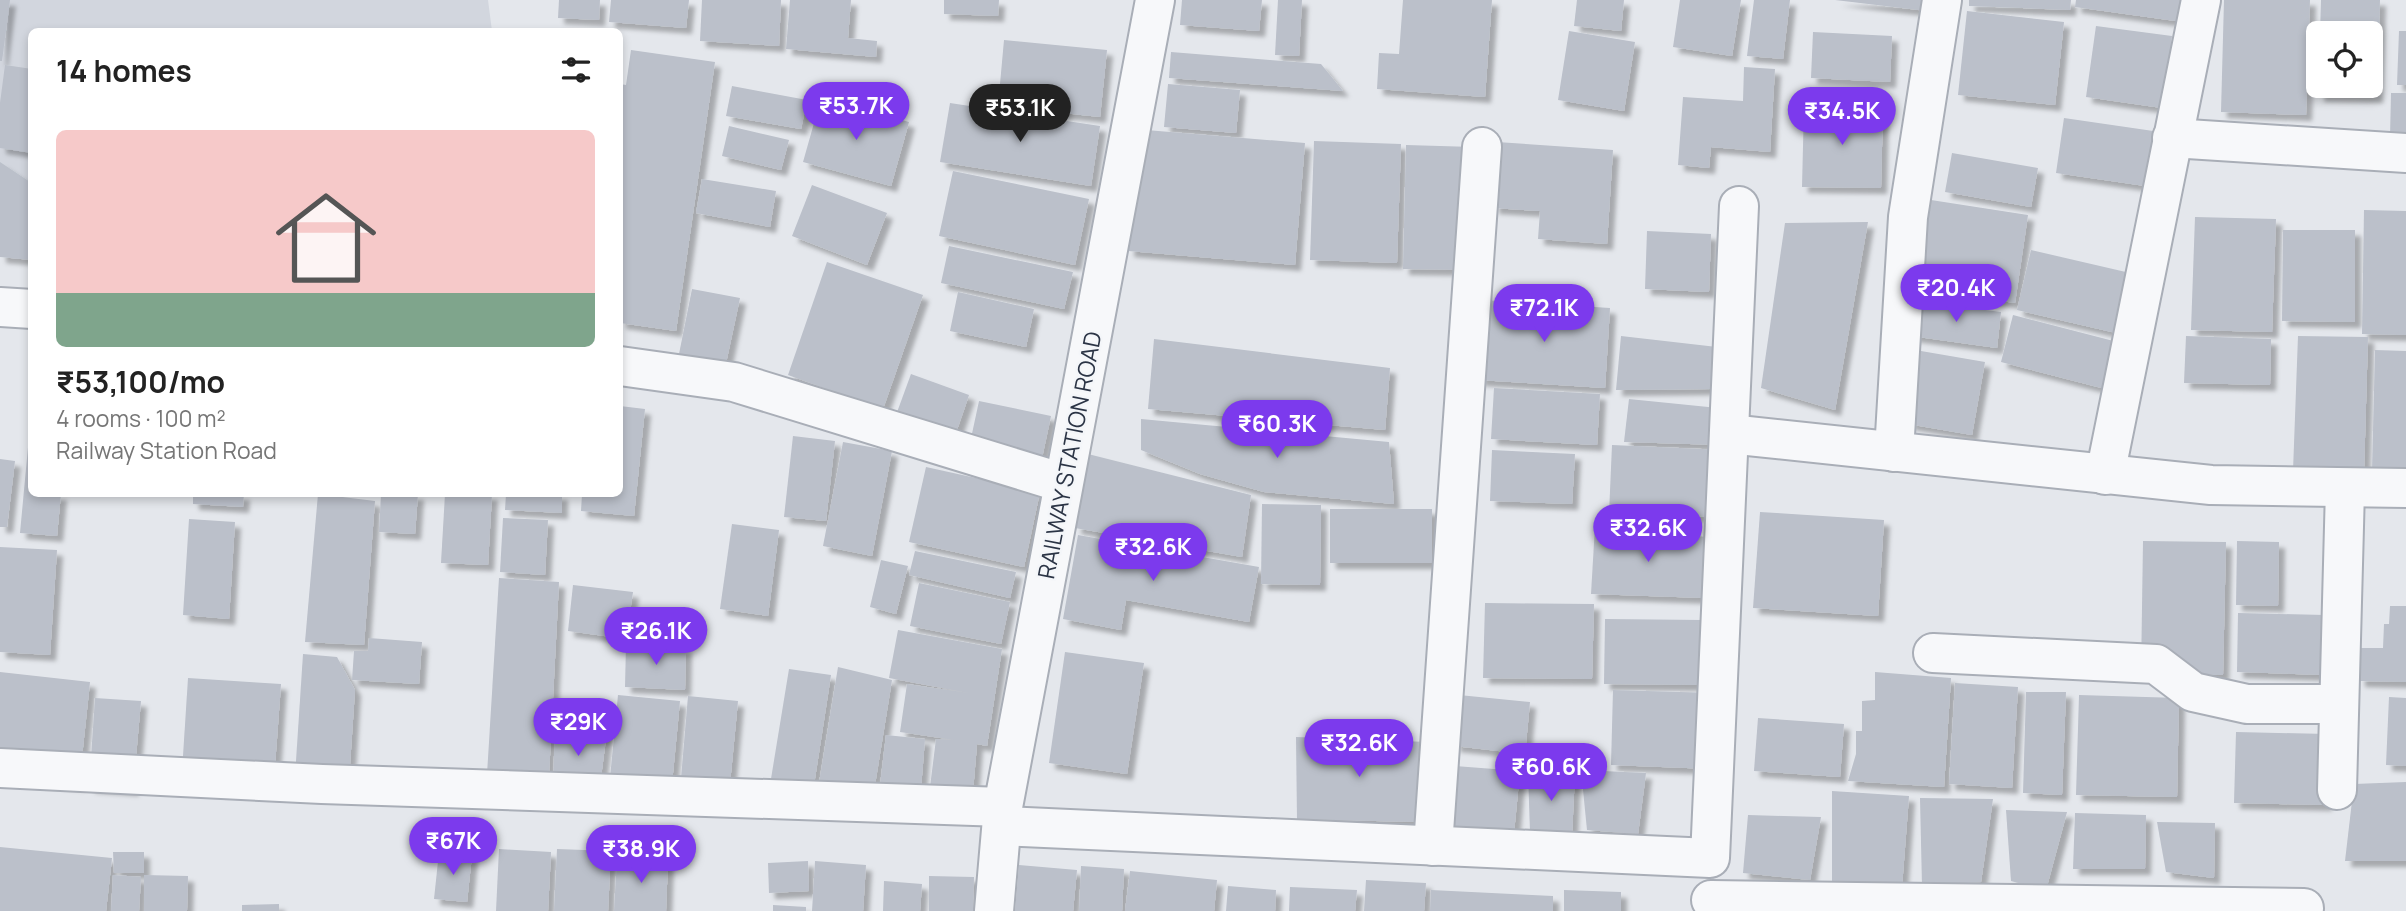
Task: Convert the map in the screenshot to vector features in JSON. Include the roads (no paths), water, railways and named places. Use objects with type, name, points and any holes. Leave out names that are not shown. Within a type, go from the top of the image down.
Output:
[{"type":"street","name":"RAILWAY STATION ROAD","points":[[994,911],[1002,816],[1155,0]]},
{"type":"street","points":[[1895,452],[1908,217],[1942,0]]},
{"type":"street","points":[[2105,475],[2201,0]]},
{"type":"street","points":[[2172,138],[2406,153]]},
{"type":"street","points":[[1433,846],[1482,147]]},
{"type":"street","points":[[1739,206],[1710,858],[1711,906],[2304,908]]},
{"type":"street","points":[[0,307],[28,309]]},
{"type":"street","points":[[623,366],[734,382],[1063,483]]},
{"type":"street","points":[[1729,434],[2211,485],[2406,488]]},
{"type":"street","points":[[2337,790],[2345,489]]},
{"type":"street","points":[[1933,653],[2156,664],[2193,692],[2246,704],[2338,704]]},
{"type":"street","points":[[0,768],[1002,816],[1433,846],[1710,858]]}]
